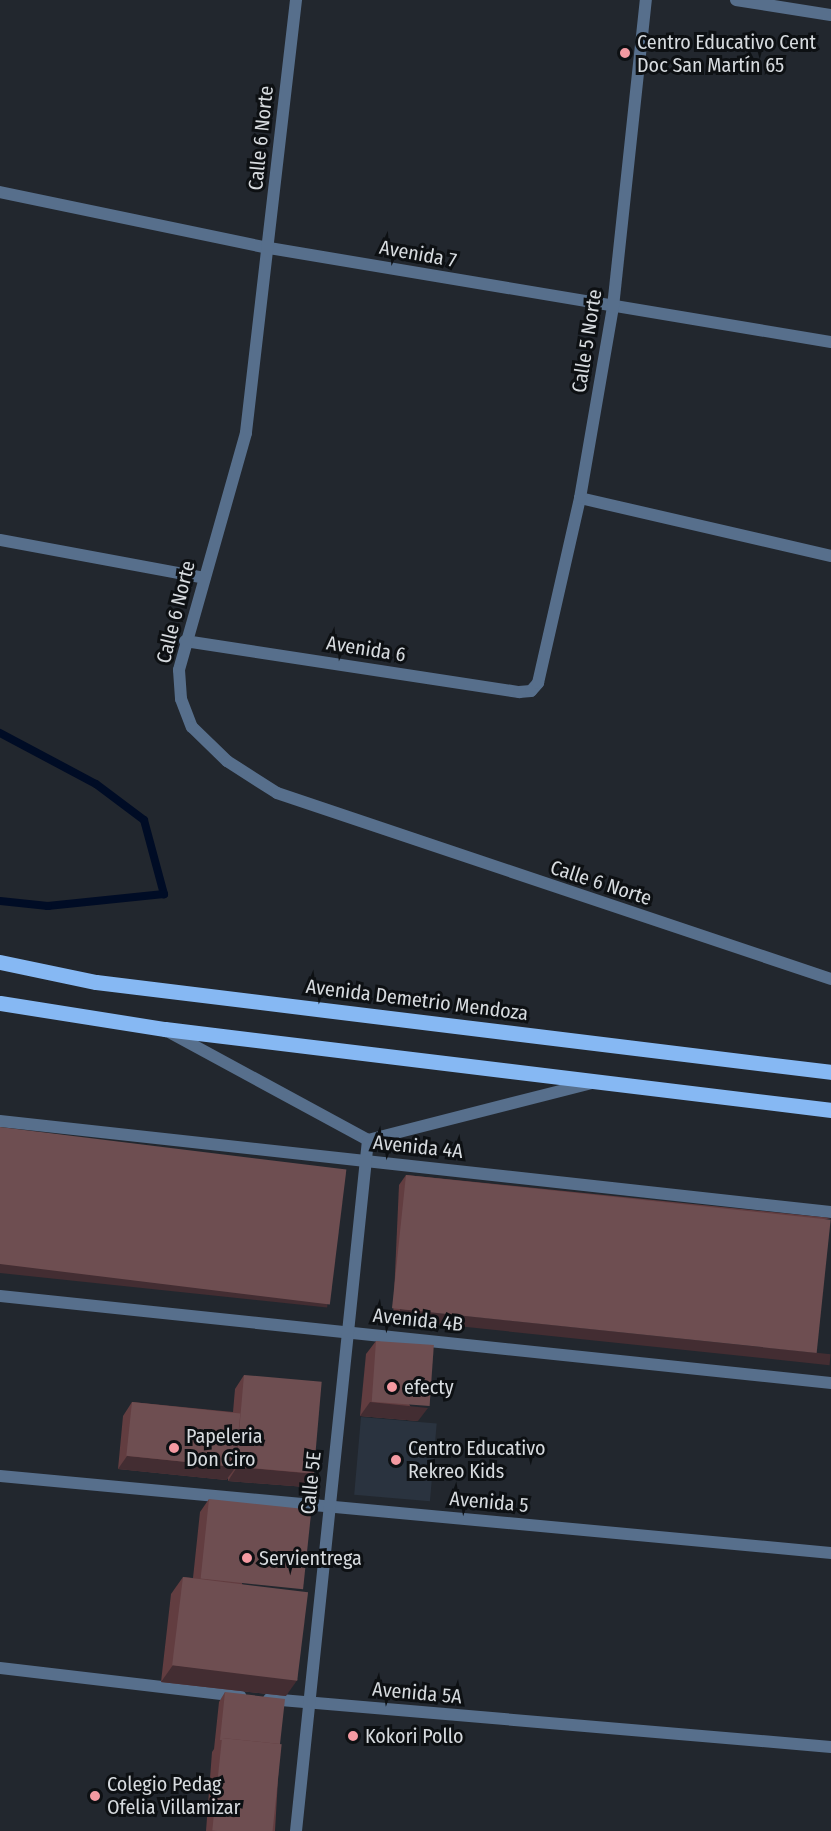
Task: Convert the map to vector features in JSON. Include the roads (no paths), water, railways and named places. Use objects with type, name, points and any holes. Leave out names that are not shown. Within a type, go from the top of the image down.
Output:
[{"type":"main road","name":"Avenida Demetrio Mendoza","points":[[0,962],[96,982],[831,1072]]},
{"type":"main road","points":[[0,1003],[165,1029],[601,1080],[831,1110]]},
{"type":"street","name":"Calle 6 Norte","points":[[296,0],[246,433],[185,641],[179,670],[181,699],[192,727],[227,761],[277,793],[831,979]]},
{"type":"street","name":"Calle 5 Norte","points":[[538,683],[580,498],[613,308],[646,0]]},
{"type":"street","points":[[736,0],[831,15]]},
{"type":"street","name":"Avenida 7","points":[[0,192],[269,248],[613,308],[831,342]]},
{"type":"street","points":[[580,498],[831,556]]},
{"type":"street","points":[[0,540],[205,578]]},
{"type":"street","name":"Avenida 6","points":[[185,641],[519,692],[531,691],[538,683]]},
{"type":"street","points":[[165,1029],[368,1140],[601,1080]]},
{"type":"street","name":"Avenida 4A","points":[[0,1121],[831,1212]]},
{"type":"street","name":"Calle 5E","points":[[296,1831],[363,1161],[368,1140]]},
{"type":"street","name":"Avenida 4B","points":[[0,1296],[831,1383]]},
{"type":"street","name":"Avenida 5","points":[[0,1476],[831,1553]]},
{"type":"street","name":"Avenida 5A","points":[[0,1668],[309,1704],[831,1747]]},
{"type":"waterway","points":[[0,733],[96,784],[144,820],[164,894],[48,906],[0,901]]},
{"type":"place","name":"Centro Educativo Cent Doc San Martín 65","points":[[625,53]]},
{"type":"place","name":"efecty","points":[[392,1387]]},
{"type":"place","name":"Papeleria Don Ciro","points":[[174,1448]]},
{"type":"place","name":"Centro Educativo Rekreo Kids","points":[[396,1460]]},
{"type":"place","name":"Servientrega","points":[[247,1558]]},
{"type":"place","name":"Kokori Pollo","points":[[353,1736]]},
{"type":"place","name":"Colegio Pedag Ofelia Villamizar","points":[[95,1796]]}]
